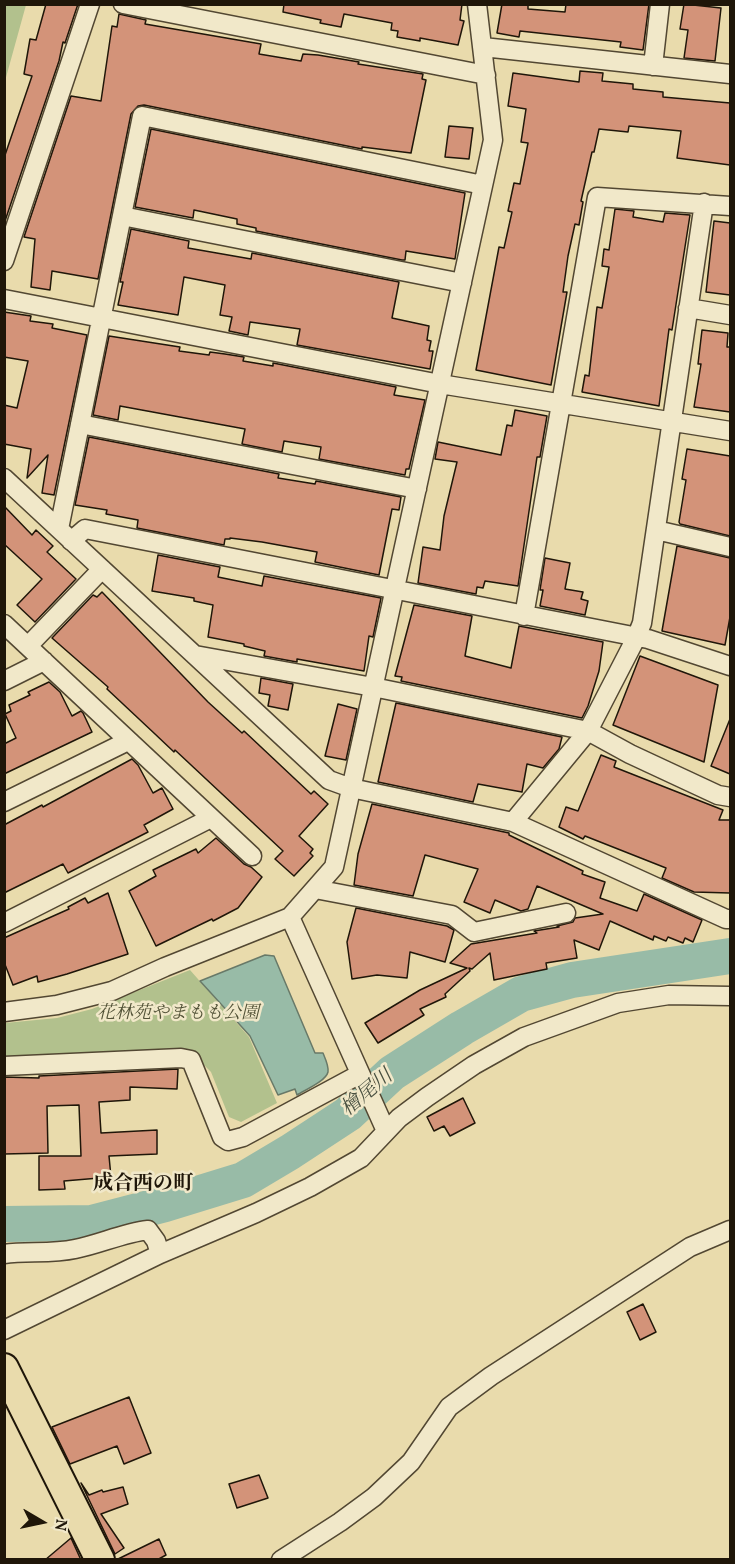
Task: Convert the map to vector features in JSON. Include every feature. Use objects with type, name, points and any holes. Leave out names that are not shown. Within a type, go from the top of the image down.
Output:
[{"type":"main road","points":[[4,1368],[100,1560]]},
{"type":"street","points":[[4,261],[90,4]]},
{"type":"street","points":[[123,4],[486,75]]},
{"type":"street","points":[[4,1012],[57,1005],[112,991],[165,967],[290,917],[334,867],[493,140],[477,4]]},
{"type":"street","points":[[654,66],[660,4]]},
{"type":"street","points":[[483,47],[730,74]]},
{"type":"street","points":[[65,535],[80,424],[142,116],[483,185]]},
{"type":"street","points":[[524,616],[597,197],[730,206]]},
{"type":"street","points":[[513,822],[588,731],[642,623],[704,203]]},
{"type":"street","points":[[122,216],[462,283]]},
{"type":"street","points":[[4,299],[440,384],[730,431]]},
{"type":"street","points":[[688,308],[730,315]]},
{"type":"street","points":[[80,424],[417,489]]},
{"type":"street","points":[[4,478],[329,780],[351,788],[513,822],[730,919]]},
{"type":"street","points":[[65,535],[85,530],[648,639],[730,666]]},
{"type":"street","points":[[656,530],[730,547]]},
{"type":"street","points":[[28,646],[102,569]]},
{"type":"street","points":[[4,624],[252,856]]},
{"type":"street","points":[[195,655],[373,687],[588,731],[630,754],[718,795],[730,797]]},
{"type":"street","points":[[4,681],[44,661]]},
{"type":"street","points":[[4,802],[128,741]]},
{"type":"street","points":[[4,923],[211,818]]},
{"type":"street","points":[[315,889],[452,915],[474,932],[566,913]]},
{"type":"street","points":[[290,917],[384,1125]]},
{"type":"street","points":[[4,1330],[160,1254],[310,1187],[361,1158],[384,1125],[399,1118],[474,1065],[524,1037],[618,1003],[669,995],[730,996]]},
{"type":"street","points":[[4,1066],[181,1058],[191,1060],[222,1137],[228,1141],[243,1137],[361,1076]]},
{"type":"street","points":[[4,1254],[76,1249],[148,1230],[156,1241],[160,1254]]},
{"type":"street","points":[[281,1560],[374,1497],[411,1462],[449,1407],[491,1376],[690,1247],[730,1230]]},
{"type":"green space","points":[[4,5],[26,5],[5,81]]},
{"type":"green space","name":"花林苑やまもも公園","points":[[190,970],[249,1037],[277,1103],[241,1122],[229,1117],[211,1072],[192,1053],[5,1058],[5,1023],[57,1018],[92,1009]]},
{"type":"shaded area","points":[[265,955],[274,956],[315,1053],[323,1053],[327,1065],[328,1072],[323,1079],[297,1095],[295,1089],[278,1095],[250,1036],[200,981]]},
{"type":"building","points":[[46,4],[78,4],[65,43],[63,42],[59,61],[4,224],[4,158],[32,76],[24,74],[30,39],[36,40]]},
{"type":"building","points":[[284,4],[462,4],[460,20],[464,21],[458,45],[420,38],[420,41],[397,37],[398,31],[391,30],[392,23],[344,14],[341,27],[320,23],[321,20],[283,12]]},
{"type":"building","points":[[502,4],[528,4],[528,9],[565,12],[566,4],[649,4],[643,50],[620,47],[621,42],[520,31],[519,37],[497,33]]},
{"type":"building","points":[[684,4],[721,8],[715,61],[684,58],[688,30],[680,29]]},
{"type":"building","points":[[119,14],[146,20],[145,24],[261,44],[259,54],[301,61],[303,54],[318,55],[423,74],[422,79],[426,80],[411,153],[362,147],[362,149],[144,105],[138,106],[131,114],[98,279],[52,271],[50,290],[31,287],[35,239],[24,237],[71,96],[101,101],[112,26],[117,27]]},
{"type":"building","points":[[580,71],[603,73],[602,81],[633,84],[633,89],[663,92],[663,97],[730,103],[730,165],[677,158],[681,131],[629,126],[628,132],[599,129],[581,201],[583,202],[579,225],[575,224],[568,256],[563,292],[567,292],[551,385],[476,370],[499,247],[504,248],[512,212],[508,211],[514,183],[520,184],[528,143],[521,142],[526,109],[508,106],[513,73],[579,82]]},
{"type":"building","points":[[449,126],[473,128],[469,159],[445,157]]},
{"type":"building","points":[[151,129],[465,193],[455,259],[406,251],[405,260],[402,260],[256,231],[256,228],[237,224],[237,219],[194,210],[193,218],[135,207]]},
{"type":"building","points":[[615,209],[634,211],[633,217],[663,222],[665,213],[690,215],[672,330],[669,329],[659,406],[582,392],[585,375],[589,376],[597,307],[602,308],[609,267],[602,266],[604,249],[609,250]]},
{"type":"building","points":[[714,221],[730,223],[730,295],[706,292]]},
{"type":"building","points":[[131,229],[189,241],[188,248],[251,259],[252,253],[399,282],[392,318],[429,326],[427,340],[431,341],[429,351],[433,351],[430,369],[297,345],[300,329],[250,322],[248,335],[229,331],[232,317],[220,315],[225,285],[184,277],[178,315],[118,305],[123,282],[120,282]]},
{"type":"building","points":[[4,312],[31,316],[30,321],[53,324],[52,328],[87,335],[54,495],[42,493],[48,455],[27,478],[31,449],[4,444],[4,405],[17,408],[28,361],[4,357]]},
{"type":"building","points":[[702,330],[728,333],[730,412],[694,407],[701,364],[698,364]]},
{"type":"building","points":[[109,336],[180,347],[179,351],[209,355],[210,352],[244,357],[243,361],[273,366],[273,363],[396,387],[394,395],[425,400],[409,469],[406,469],[405,475],[319,459],[321,447],[284,441],[282,452],[242,444],[245,429],[120,406],[118,420],[93,415]]},
{"type":"building","points":[[515,410],[547,416],[540,457],[537,457],[518,586],[485,581],[483,588],[477,587],[476,594],[418,583],[423,547],[440,550],[444,516],[457,462],[435,459],[438,442],[501,455],[507,425],[512,426]]},
{"type":"building","points":[[89,437],[279,474],[278,478],[315,484],[316,481],[401,497],[399,510],[392,509],[379,575],[315,562],[317,552],[230,538],[225,539],[224,545],[137,528],[138,520],[106,514],[107,510],[75,505]]},
{"type":"building","points":[[687,449],[730,456],[730,536],[679,522],[686,480],[682,479]]},
{"type":"building","points":[[4,506],[32,535],[36,530],[53,546],[47,552],[76,579],[35,622],[17,605],[42,579],[4,544]]},
{"type":"building","points":[[677,546],[730,558],[730,617],[725,645],[662,631]]},
{"type":"building","points":[[158,555],[220,567],[218,577],[262,586],[264,576],[381,598],[373,637],[369,636],[364,671],[297,659],[297,662],[264,656],[265,651],[208,637],[213,605],[194,601],[194,598],[152,591]]},
{"type":"building","points":[[545,558],[570,563],[565,589],[583,592],[581,599],[588,601],[585,615],[540,606]]},
{"type":"building","points":[[102,592],[208,702],[242,733],[244,731],[311,794],[314,791],[328,804],[299,836],[313,849],[310,853],[313,856],[294,876],[275,859],[283,851],[175,750],[174,752],[107,689],[108,687],[52,638],[93,595],[97,597]]},
{"type":"building","points":[[414,605],[472,616],[465,656],[511,668],[519,626],[603,642],[599,671],[582,718],[401,681],[402,677],[395,676]]},
{"type":"building","points":[[640,656],[718,685],[704,762],[613,725]]},
{"type":"building","points":[[261,678],[293,684],[288,710],[268,706],[270,695],[259,693]]},
{"type":"building","points":[[49,682],[60,692],[72,716],[81,711],[83,713],[92,732],[4,774],[4,744],[16,738],[5,714],[11,711],[9,705]]},
{"type":"building","points":[[396,703],[562,737],[559,749],[543,768],[527,764],[522,792],[478,784],[473,802],[378,782]]},
{"type":"building","points":[[338,704],[357,709],[346,760],[325,756]]},
{"type":"building","points":[[730,719],[730,774],[711,766]]},
{"type":"building","points":[[601,755],[616,761],[614,767],[723,810],[719,820],[730,820],[730,893],[694,892],[662,878],[666,868],[585,836],[583,839],[559,827],[566,807],[578,811]]},
{"type":"building","points":[[132,759],[138,765],[153,793],[162,788],[173,809],[144,825],[148,832],[68,873],[63,864],[4,893],[4,825],[42,805],[43,807]]},
{"type":"building","points":[[372,804],[509,833],[583,871],[582,874],[605,882],[600,898],[637,911],[644,894],[702,920],[693,942],[685,938],[683,943],[668,937],[666,941],[654,936],[653,940],[610,921],[599,950],[574,940],[577,958],[546,963],[547,969],[494,980],[490,953],[472,969],[469,968],[470,971],[445,994],[446,997],[420,1009],[424,1015],[378,1043],[365,1023],[420,990],[467,968],[450,963],[471,944],[537,933],[534,931],[559,927],[557,926],[573,922],[575,918],[603,914],[537,886],[528,909],[521,911],[495,900],[490,913],[464,902],[478,869],[425,855],[413,896],[354,885],[358,854]]},
{"type":"building","points":[[216,838],[262,877],[238,908],[156,946],[129,891],[156,876],[153,870],[196,849],[198,853]]},
{"type":"building","points":[[108,893],[128,954],[38,982],[37,976],[13,985],[4,962],[4,938],[69,909],[68,907],[85,898],[88,903]]},
{"type":"building","points":[[356,908],[447,926],[454,930],[445,962],[410,952],[407,978],[377,975],[352,979],[347,942]]},
{"type":"building","points":[[178,1069],[177,1089],[130,1087],[130,1100],[99,1102],[101,1133],[157,1130],[157,1154],[109,1156],[111,1177],[64,1181],[65,1189],[39,1190],[39,1156],[81,1156],[79,1105],[47,1106],[48,1153],[4,1154],[4,1077],[39,1078],[39,1076]]},
{"type":"building","points":[[463,1098],[475,1123],[450,1136],[444,1126],[434,1131],[427,1117]]},
{"type":"building","points":[[643,1304],[656,1332],[640,1340],[627,1312]]},
{"type":"building","points":[[129,1397],[151,1453],[124,1464],[117,1446],[70,1464],[52,1427]]},
{"type":"building","points":[[259,1475],[268,1498],[237,1508],[229,1484]]},
{"type":"building","points":[[81,1483],[89,1495],[102,1490],[103,1492],[123,1487],[128,1504],[101,1514],[124,1548],[115,1554]]},
{"type":"building","points":[[71,1538],[81,1560],[45,1560]]},
{"type":"building","points":[[159,1539],[166,1555],[157,1560],[116,1560]]},
{"type":"waterway","name":"檜尾川","points":[[4,1224],[92,1223],[243,1180],[348,1114],[392,1073],[462,1028],[521,994],[572,980],[730,956]]},
{"type":"district","name":"成合西の町","points":[[143,1185]]}]
